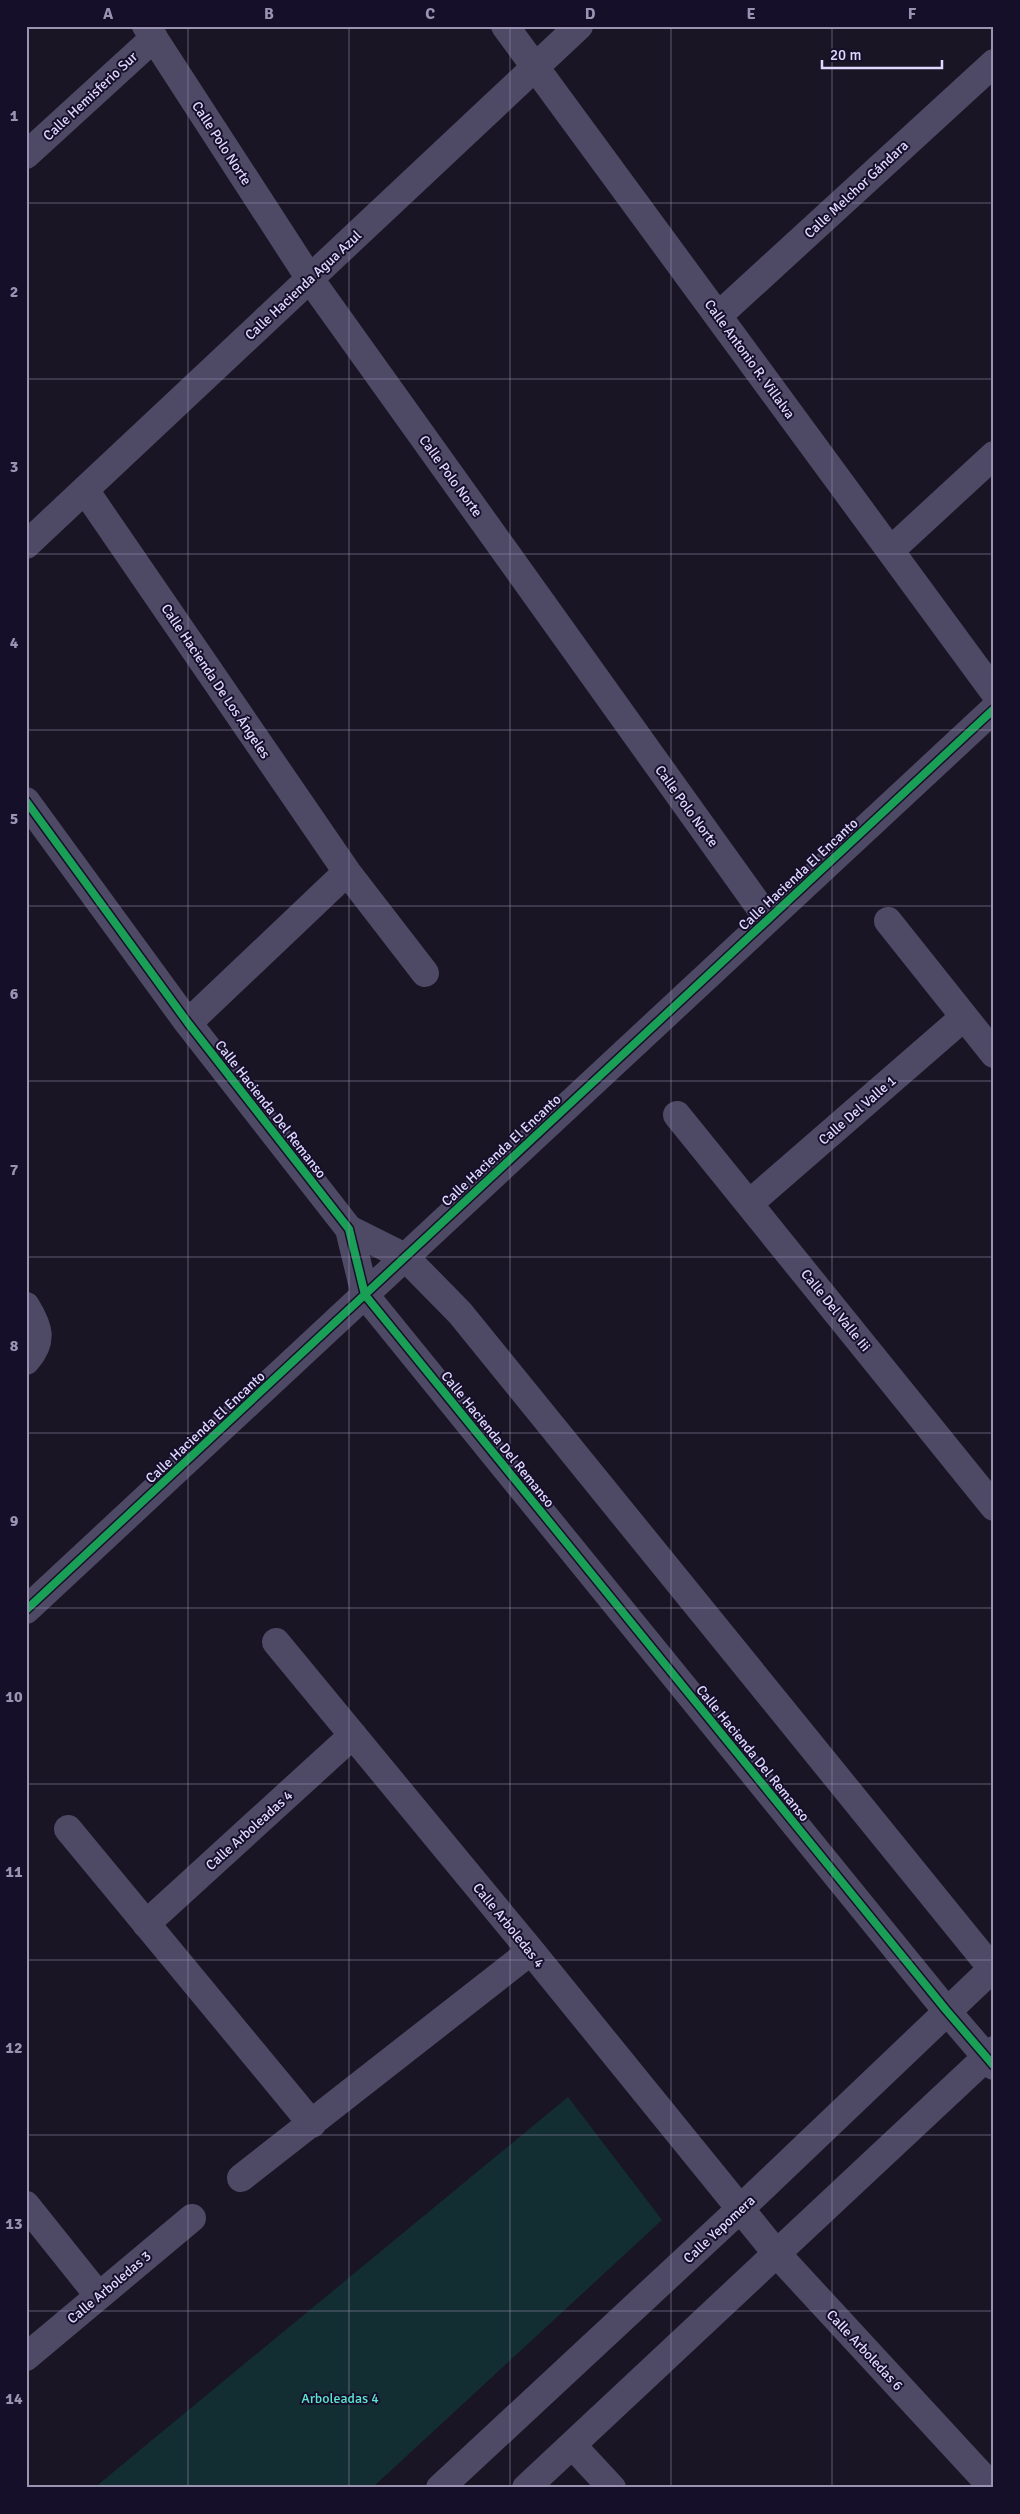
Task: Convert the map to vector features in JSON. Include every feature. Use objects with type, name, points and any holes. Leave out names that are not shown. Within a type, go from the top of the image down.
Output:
[{"type":"street","name":"Calle Antonio R. Villalva","points":[[505,26],[994,692]]},
{"type":"street","name":"Calle Hacienda Agua Azul","points":[[26,545],[579,26]]},
{"type":"street","name":"Calle Hemisferio Sur","points":[[26,155],[150,32]]},
{"type":"street","name":"Calle Polo Norte","points":[[150,32],[310,278],[768,919]]},
{"type":"street","name":"Calle Melchor Gándara","points":[[718,316],[994,63]]},
{"type":"street","points":[[891,550],[994,455]]},
{"type":"street","name":"Calle Hacienda De Los Ángeles","points":[[85,490],[347,872],[425,972]]},
{"type":"street","name":"Calle Hacienda El Encanto","points":[[26,1610],[994,709]]},
{"type":"street","name":"Calle Hacienda Del Remanso","points":[[26,800],[188,1022],[349,1229],[366,1295],[946,2010],[991,2058]]},
{"type":"street","points":[[188,1022],[347,872]]},
{"type":"street","points":[[888,921],[994,1054]]},
{"type":"street","name":"Calle Del Valle 1","points":[[750,1203],[964,1016]]},
{"type":"street","name":"Calle Del Valle Iii","points":[[677,1115],[994,1507]]},
{"type":"street","name":"Calle Hacienda Del Remanso","points":[[349,1229],[405,1257],[460,1313],[993,1969]]},
{"type":"street","points":[[26,1306],[35,1320],[39,1335],[34,1352],[26,1361]]},
{"type":"street","name":"Calle Arboledas 4","points":[[276,1642],[531,1950],[740,2210]]},
{"type":"street","name":"Calle Arboleadas 4","points":[[146,1924],[353,1735]]},
{"type":"street","points":[[68,1829],[312,2124]]},
{"type":"street","points":[[242,2178],[531,1950]]},
{"type":"street","name":"Calle Yepomera","points":[[440,2488],[740,2210],[946,2010],[993,1969]]},
{"type":"street","points":[[526,2488],[991,2058]]},
{"type":"street","points":[[26,2205],[98,2295]]},
{"type":"street","name":"Calle Arboledas 6","points":[[740,2210],[777,2254],[993,2488]]},
{"type":"street","name":"Calle Arboledas 3","points":[[26,2357],[192,2218]]},
{"type":"street","points":[[572,2445],[612,2488]]},
{"type":"green space","name":"Arboleadas 4","points":[[568,2097],[662,2220],[372,2488],[94,2488]]},
{"type":"cycle path","points":[[26,1610],[994,709]]},
{"type":"cycle path","points":[[26,801],[188,1023],[349,1229],[365,1295],[946,2010],[994,2066]]}]
